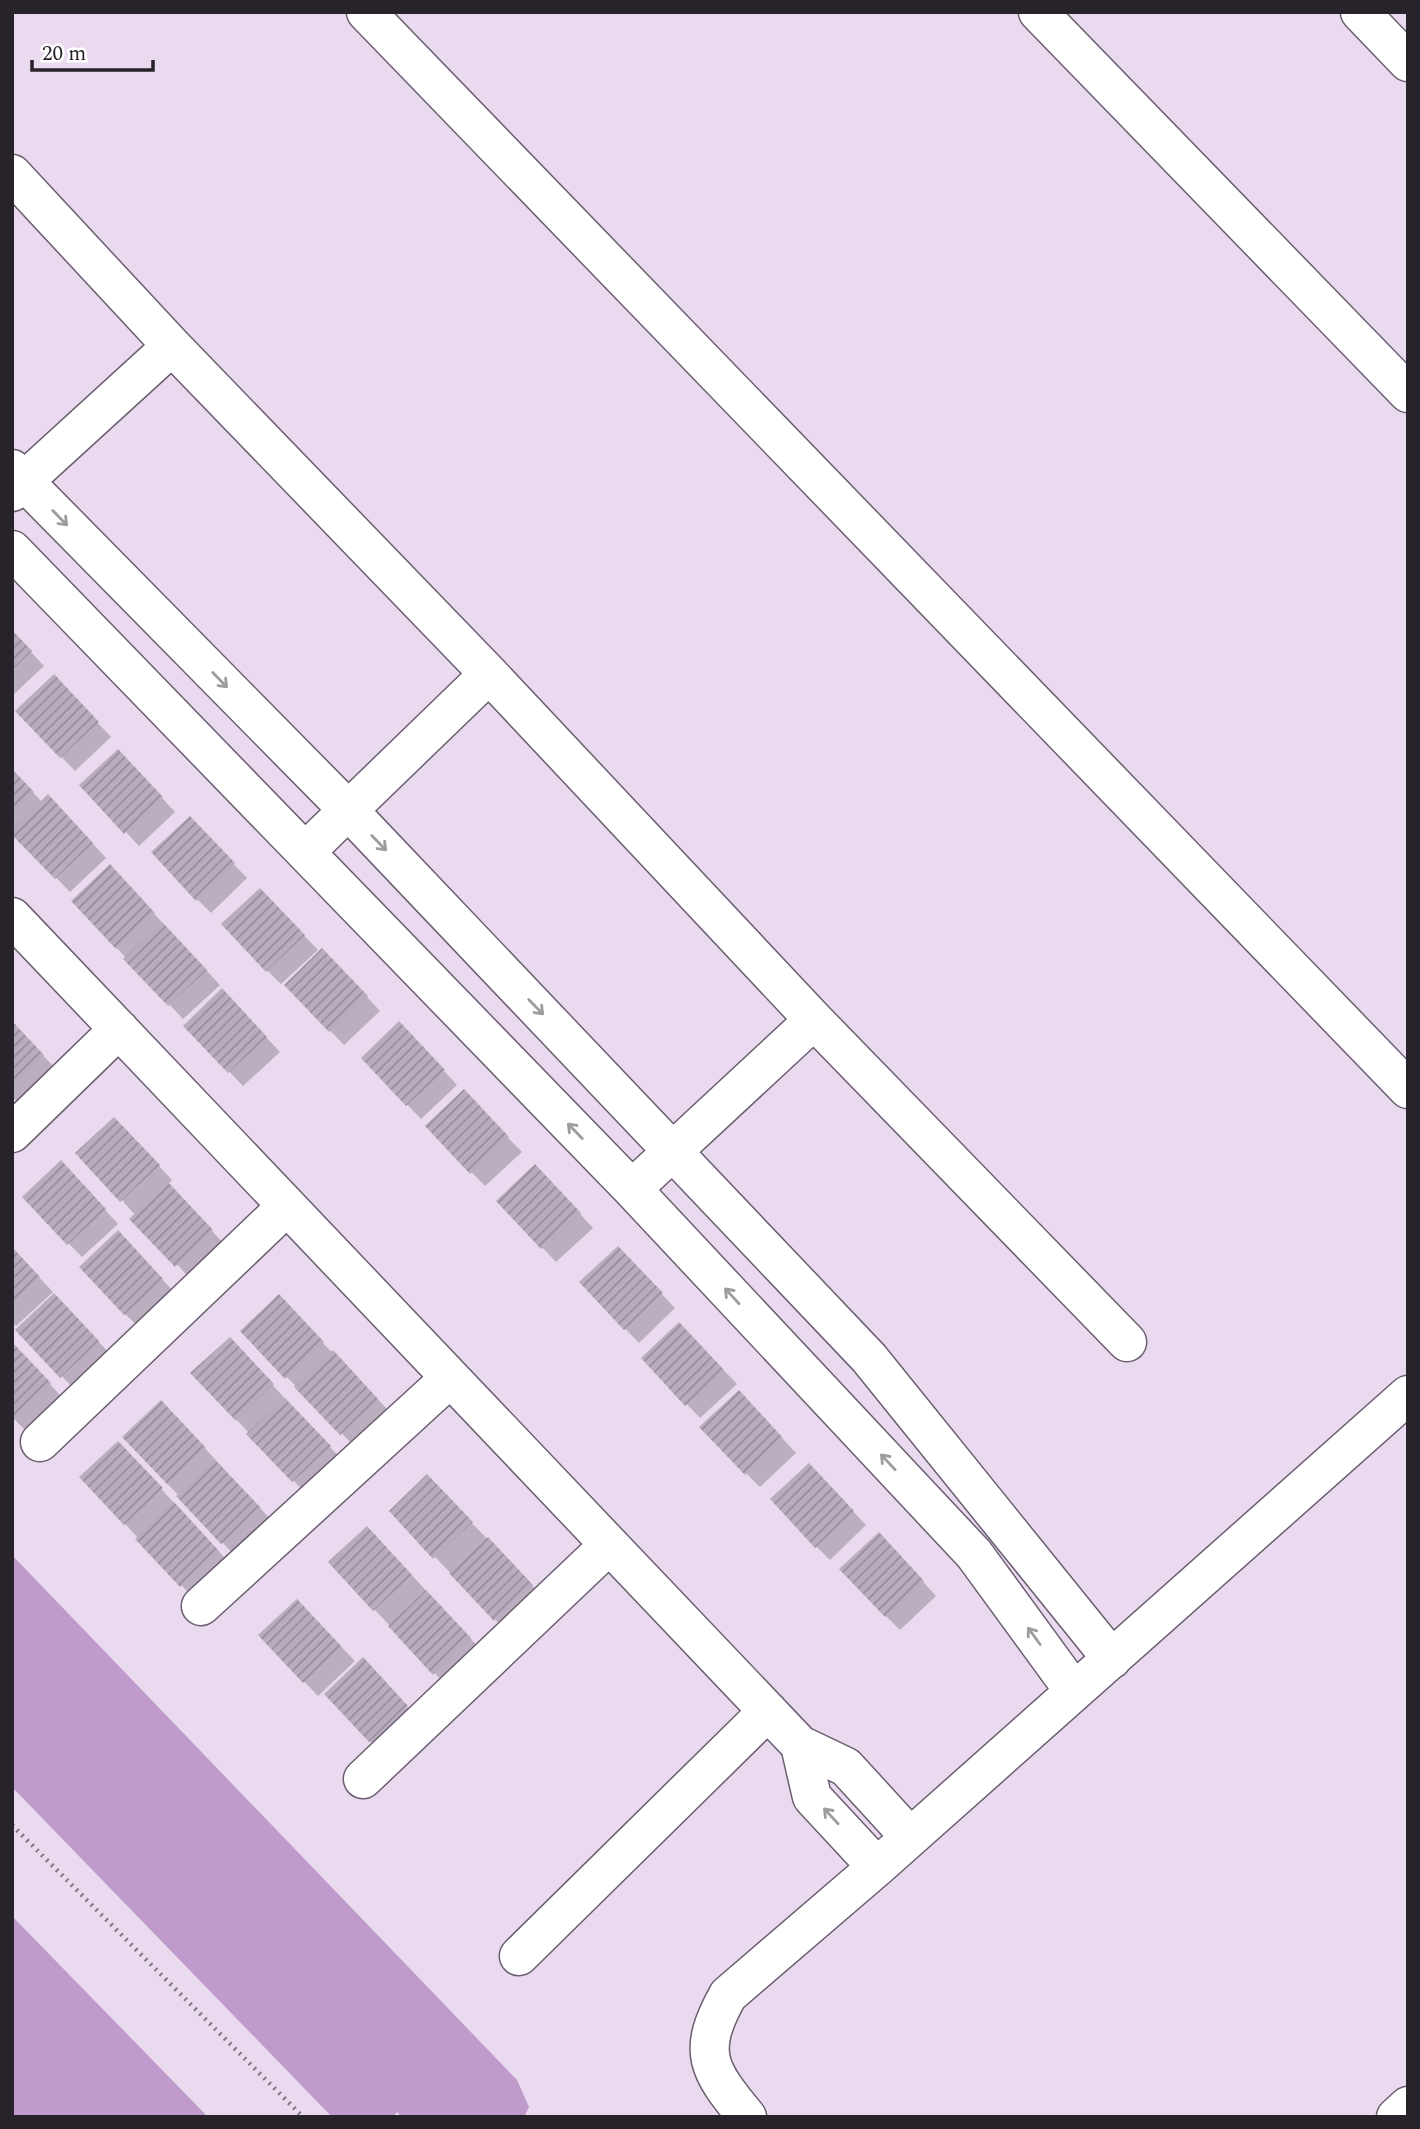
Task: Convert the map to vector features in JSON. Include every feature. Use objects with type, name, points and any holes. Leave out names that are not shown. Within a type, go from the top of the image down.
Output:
[{"type":"street","points":[[366,12],[1408,1089]]},
{"type":"street","points":[[1038,12],[1408,393]]},
{"type":"street","points":[[1360,12],[1408,62]]},
{"type":"street","points":[[12,174],[172,346],[489,674],[814,1020],[1127,1342]]},
{"type":"street","points":[[172,346],[16,481],[348,810],[869,1358],[1007,1525],[1112,1659]]},
{"type":"street","points":[[12,550],[632,1189],[974,1554],[1074,1691]]},
{"type":"street","points":[[305,852],[489,674]]},
{"type":"street","points":[[12,917],[800,1745],[846,1767],[909,1837]]},
{"type":"street","points":[[632,1189],[814,1020]]},
{"type":"street","points":[[12,1133],[118,1029]]},
{"type":"street","points":[[40,1443],[287,1206]]},
{"type":"street","points":[[201,1606],[450,1378]]},
{"type":"street","points":[[747,2117],[720,2084],[709,2059],[712,2023],[728,1995],[877,1867],[1408,1395]]},
{"type":"street","points":[[974,1554],[1007,1525]]},
{"type":"street","points":[[363,1779],[609,1545]]},
{"type":"street","points":[[519,1956],[768,1711]]},
{"type":"street","points":[[800,1745],[812,1797],[877,1867]]},
{"type":"street","points":[[1396,2117],[1408,2106]]},
{"type":"path","points":[[12,1825],[303,2117]]},
{"type":"shaded area","points":[[12,1555],[517,2080],[529,2107],[524,2117],[402,2117],[397,2112],[393,2117],[332,2117],[12,1787]]},
{"type":"shaded area","points":[[12,1916],[208,2117],[12,2117]]},
{"type":"building","points":[[12,630],[32,651],[12,670]]},
{"type":"building","points":[[54,674],[99,722],[60,758],[15,711]]},
{"type":"building","points":[[118,749],[163,797],[124,834],[79,785]]},
{"type":"building","points":[[12,769],[34,792],[12,812]]},
{"type":"building","points":[[48,794],[93,843],[55,879],[12,835],[12,829]]},
{"type":"building","points":[[190,816],[235,863],[196,901],[151,852]]},
{"type":"building","points":[[110,864],[155,913],[116,949],[71,901]]},
{"type":"building","points":[[260,888],[305,935],[266,972],[221,924]]},
{"type":"building","points":[[162,922],[207,970],[168,1006],[123,959]]},
{"type":"building","points":[[322,948],[368,996],[329,1032],[284,985]]},
{"type":"building","points":[[222,988],[267,1037],[228,1073],[183,1026]]},
{"type":"building","points":[[12,1021],[44,1055],[12,1086]]},
{"type":"building","points":[[399,1021],[445,1070],[406,1106],[361,1058]]},
{"type":"building","points":[[464,1089],[509,1137],[470,1174],[425,1126]]},
{"type":"building","points":[[114,1117],[160,1165],[120,1202],[75,1153]]},
{"type":"building","points":[[61,1160],[106,1209],[67,1245],[22,1197]]},
{"type":"building","points":[[535,1164],[581,1213],[541,1249],[496,1201]]},
{"type":"building","points":[[168,1182],[213,1230],[175,1267],[129,1219]]},
{"type":"building","points":[[118,1230],[163,1279],[124,1315],[79,1267]]},
{"type":"building","points":[[618,1246],[663,1293],[624,1330],[579,1282]]},
{"type":"building","points":[[12,1247],[40,1277],[12,1303]]},
{"type":"building","points":[[54,1293],[99,1341],[60,1378],[15,1330]]},
{"type":"building","points":[[279,1294],[324,1342],[285,1379],[240,1331]]},
{"type":"building","points":[[679,1322],[724,1370],[685,1406],[641,1358]]},
{"type":"building","points":[[230,1337],[274,1384],[236,1421],[190,1373]]},
{"type":"building","points":[[12,1342],[51,1383],[12,1419]]},
{"type":"building","points":[[333,1350],[378,1399],[340,1435],[294,1387]]},
{"type":"building","points":[[739,1390],[783,1438],[745,1475],[699,1427]]},
{"type":"building","points":[[285,1398],[331,1446],[292,1482],[246,1434]]},
{"type":"building","points":[[161,1400],[206,1448],[168,1485],[122,1437]]},
{"type":"building","points":[[118,1441],[163,1488],[124,1525],[79,1477]]},
{"type":"building","points":[[215,1460],[261,1508],[221,1544],[176,1496]]},
{"type":"building","points":[[809,1463],[854,1511],[815,1548],[770,1499]]},
{"type":"building","points":[[427,1474],[473,1522],[433,1559],[389,1511]]},
{"type":"building","points":[[174,1502],[219,1551],[180,1587],[135,1539]]},
{"type":"building","points":[[367,1526],[412,1575],[373,1611],[328,1562]]},
{"type":"building","points":[[879,1532],[924,1581],[885,1617],[839,1569]]},
{"type":"building","points":[[488,1537],[533,1585],[494,1621],[449,1573]]},
{"type":"building","points":[[426,1590],[471,1638],[433,1675],[388,1626]]},
{"type":"building","points":[[297,1599],[342,1647],[303,1683],[258,1635]]},
{"type":"building","points":[[363,1657],[408,1706],[369,1742],[324,1694]]}]
